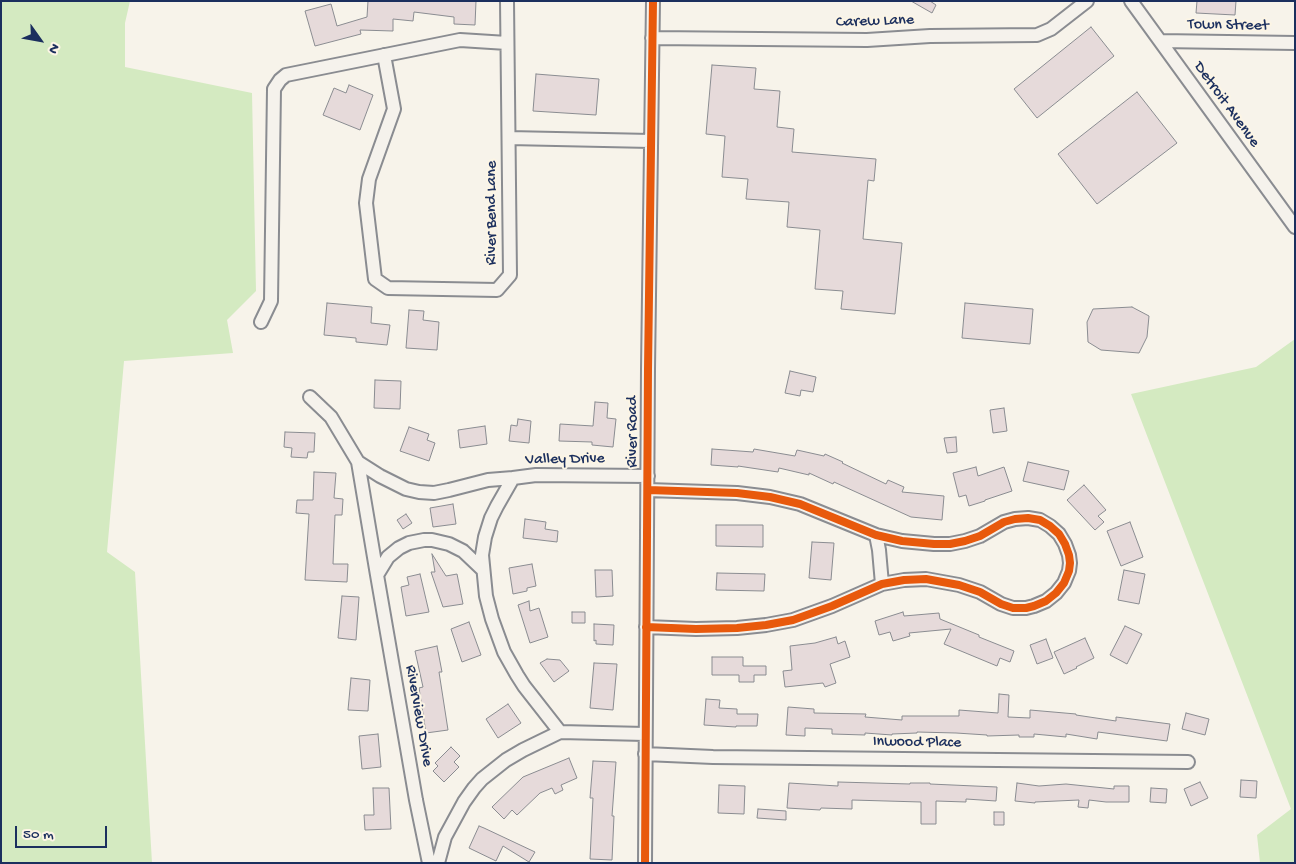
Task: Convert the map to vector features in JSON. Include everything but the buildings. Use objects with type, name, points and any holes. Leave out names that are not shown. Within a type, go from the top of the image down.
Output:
[{"type":"street","name":"River Bend Lane","points":[[384,55],[394,109],[369,180],[366,202],[375,279],[388,288],[497,290],[510,275],[507,1]]},
{"type":"street","name":"River Road","points":[[645,863],[653,1]]},
{"type":"street","name":"Carew Lane","points":[[652,38],[867,40],[930,36],[1037,35],[1051,29],[1087,1]]},
{"type":"street","name":"Detroit Avenue","points":[[1131,1],[1295,227]]},
{"type":"street","points":[[260,322],[271,301],[274,89],[280,80],[286,76],[460,40],[508,42]]},
{"type":"street","name":"Town Street","points":[[1160,41],[1295,43]]},
{"type":"street","name":"River Bend Lane","points":[[509,138],[651,141]]},
{"type":"street","name":"Riverview Drive","points":[[310,397],[331,417],[358,462],[416,800],[429,863]]},
{"type":"street","name":"Valley Drive","points":[[358,462],[406,489],[434,493],[488,480],[536,475],[648,476]]},
{"type":"street","name":"Valley Drive","points":[[513,478],[491,518],[482,555],[486,596],[504,652],[524,686],[560,732]]},
{"type":"street","points":[[646,627],[696,629],[766,625],[793,620],[832,606],[882,584],[904,580],[926,579],[959,584],[980,592],[1001,604],[1013,608],[1026,608],[1046,601],[1056,594],[1064,583],[1070,563],[1065,544],[1059,534],[1040,520],[1015,518],[980,536],[965,541],[950,544],[934,544],[902,541],[876,535],[800,504],[770,496],[648,490]]},
{"type":"street","points":[[876,535],[882,584]]},
{"type":"street","points":[[377,575],[388,556],[409,543],[424,540],[449,544],[463,551],[483,570]]},
{"type":"street","points":[[438,863],[445,837],[459,810],[482,779],[506,760],[560,732],[645,734]]},
{"type":"street","name":"Inwood Place","points":[[645,754],[713,757],[1188,762]]},
{"type":"green space","points":[[1,1],[130,1],[125,23],[125,67],[252,93],[256,291],[227,320],[233,353],[124,361],[107,552],[135,572],[152,863],[1,863]]},
{"type":"green space","points":[[1295,339],[1295,863],[1260,863],[1257,835],[1291,809],[1131,394],[1256,367]]},
{"type":"cycle path","points":[[645,863],[648,369],[653,1]]},
{"type":"cycle path","points":[[646,627],[696,629],[766,625],[793,620],[832,606],[882,584],[904,580],[926,579],[959,585],[980,592],[1001,604],[1013,608],[1026,608],[1046,601],[1056,593],[1064,583],[1070,563],[1065,544],[1059,534],[1040,520],[1028,518],[1015,519],[1004,522],[980,536],[965,541],[950,544],[934,544],[902,541],[876,535],[800,504],[770,497],[737,493],[648,490]]}]
